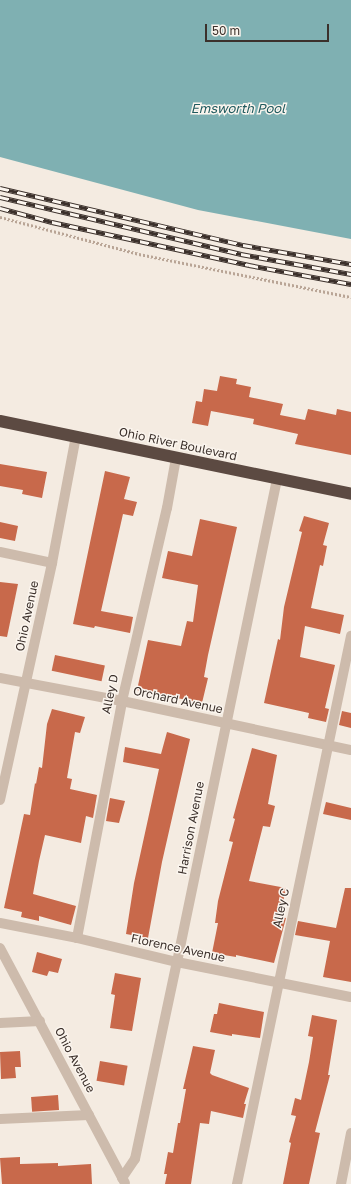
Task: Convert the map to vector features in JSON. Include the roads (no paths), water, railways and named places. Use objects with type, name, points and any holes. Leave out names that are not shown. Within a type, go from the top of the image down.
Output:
[{"type":"highway","name":"Ohio River Boulevard","points":[[0,421],[351,494]]},
{"type":"street","name":"Ohio Avenue","points":[[0,800],[3,771],[26,683],[52,563],[76,436]]},
{"type":"street","name":"Alley D","points":[[77,938],[122,701],[167,508],[176,458]]},
{"type":"street","name":"Harrison Avenue","points":[[124,1181],[134,1159],[177,962],[277,479]]},
{"type":"street","points":[[0,552],[52,563]]},
{"type":"street","name":"Alley C","points":[[237,1184],[351,636]]},
{"type":"street","name":"Orchard Avenue","points":[[0,678],[122,701],[351,750]]},
{"type":"street","name":"Florence Avenue","points":[[0,923],[77,938],[177,962],[279,981],[351,997]]},
{"type":"street","name":"Ohio Avenue","points":[[0,948],[124,1181]]},
{"type":"street","points":[[0,1023],[40,1021]]},
{"type":"street","points":[[0,1119],[89,1115]]},
{"type":"street","points":[[341,1184],[351,1133]]},
{"type":"water","name":"Emsworth Pool","points":[[0,0],[351,0],[351,239],[198,210],[0,157]]},
{"type":"railway","points":[[0,188],[243,245],[351,264]]},
{"type":"railway","points":[[0,197],[241,254],[351,274]]},
{"type":"railway","points":[[0,208],[52,222],[249,265],[351,284]]}]
